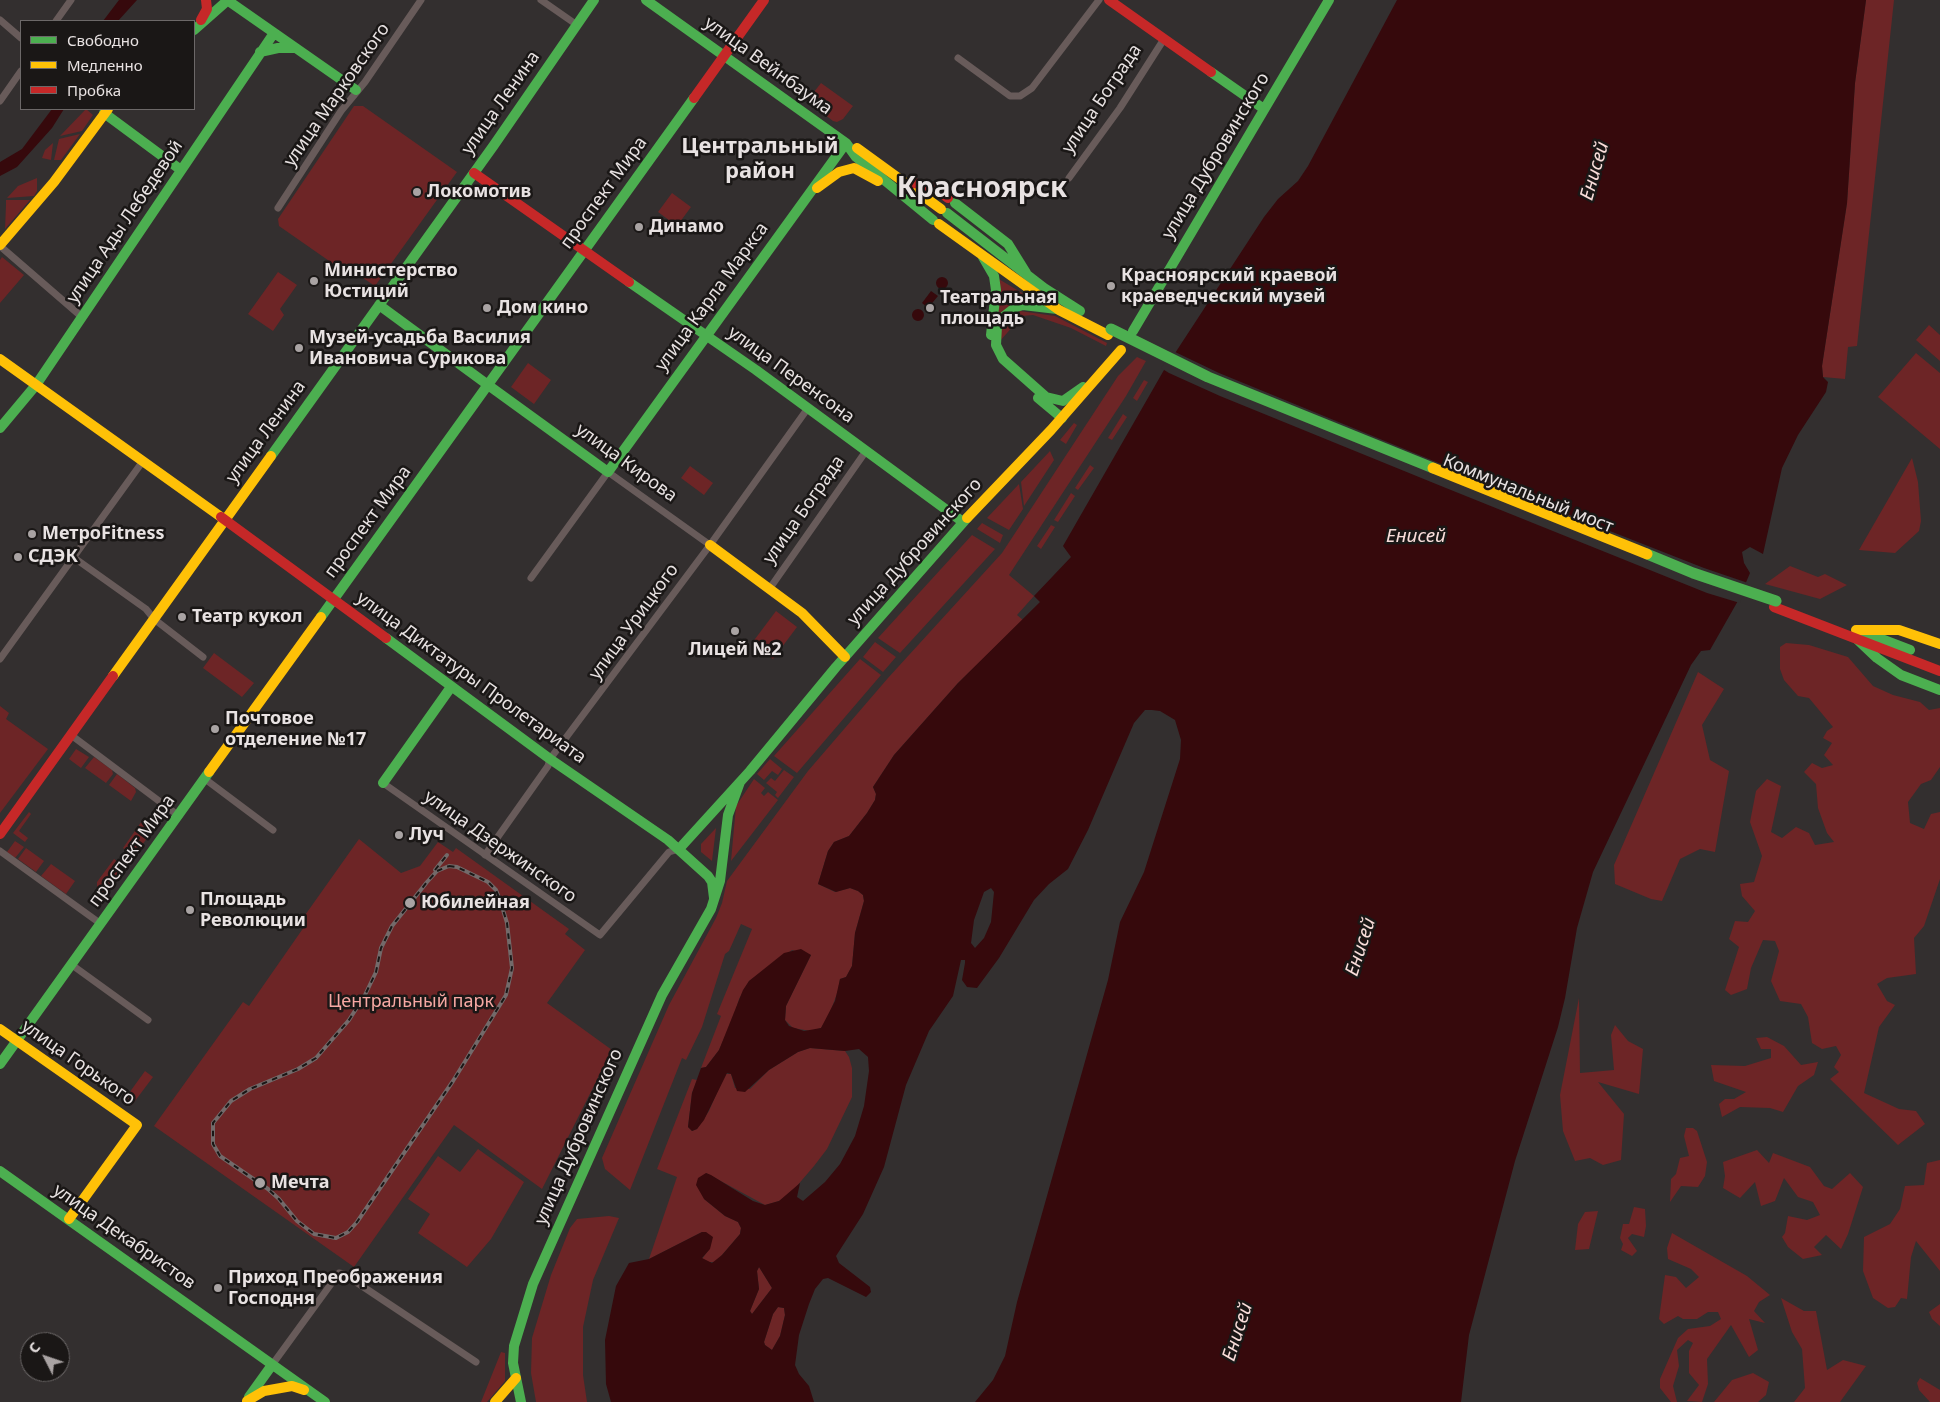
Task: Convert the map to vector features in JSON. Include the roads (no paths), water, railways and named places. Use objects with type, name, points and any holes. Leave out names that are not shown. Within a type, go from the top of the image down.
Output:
[{"type":"main road","points":[[197,27],[207,9],[206,0]]},
{"type":"main road","points":[[197,27],[228,0],[356,90]]},
{"type":"main road","name":"улица Ленина","points":[[0,834],[474,173],[594,0]]},
{"type":"main road","name":"улица Вейнбаума","points":[[646,0],[846,144],[860,149],[1028,276],[1109,332]]},
{"type":"main road","name":"проспект Мира","points":[[0,1064],[764,0]]},
{"type":"main road","points":[[1110,0],[1264,109]]},
{"type":"main road","name":"улица Дубровинского","points":[[1133,331],[1329,0]]},
{"type":"main road","name":"улица Ады Лебедевой","points":[[0,428],[36,385],[274,33]]},
{"type":"main road","points":[[260,52],[278,48],[298,49]]},
{"type":"main road","points":[[0,246],[54,182],[106,111],[181,170]]},
{"type":"main road","name":"улица Вейнбаума","points":[[846,144],[856,157],[918,208],[983,257],[1059,310],[1109,332]]},
{"type":"main road","name":"улица Карла Маркса","points":[[608,472],[846,144]]},
{"type":"main road","points":[[808,195],[839,172],[854,168],[918,208]]},
{"type":"main road","name":"улица Перенсона","points":[[474,173],[586,249],[963,522]]},
{"type":"main road","points":[[906,184],[914,183],[935,188],[1008,244],[1028,276]]},
{"type":"main road","points":[[983,257],[994,276],[996,290],[990,339],[995,357],[1062,418]]},
{"type":"main road","name":"улица Кирова","points":[[378,305],[608,472]]},
{"type":"main road","points":[[1059,310],[1024,305],[1009,312],[998,326],[996,345],[999,353],[1037,389],[1054,401],[1068,398],[1102,373]]},
{"type":"main road","name":"Коммунальный мост","points":[[1109,332],[1213,385],[1698,581],[1775,604],[1940,662]]},
{"type":"main road","name":"улица Дубровинского","points":[[680,849],[740,782],[845,657],[963,522],[1062,418],[1121,350]]},
{"type":"main road","name":"улица Диктатуры Пролетариата","points":[[0,359],[143,461],[550,759],[680,849]]},
{"type":"main road","name":"улица Кирова","points":[[710,545],[802,613],[845,657]]},
{"type":"main road","points":[[1856,634],[1899,630],[1940,644]]},
{"type":"main road","points":[[1856,634],[1877,658],[1901,675],[1940,690]]},
{"type":"main road","name":"Коммунальный мост","points":[[1856,634],[1940,671]]},
{"type":"main road","points":[[384,783],[452,687]]},
{"type":"main road","name":"улица Дубровинского","points":[[521,1402],[513,1363],[514,1346],[533,1284],[662,995],[704,924],[720,881],[728,815],[740,782]]},
{"type":"main road","points":[[680,849],[710,878],[714,898]]},
{"type":"main road","name":"улица Горького","points":[[0,1029],[137,1125],[68,1219]]},
{"type":"main road","name":"улица Декабристов","points":[[0,1171],[325,1402]]},
{"type":"main road","points":[[246,1401],[272,1365]]},
{"type":"main road","points":[[495,1402],[516,1378]]},
{"type":"main road","points":[[246,1401],[264,1391],[292,1386],[310,1391]]},
{"type":"street","points":[[57,20],[71,0]]},
{"type":"street","name":"улица Марковского","points":[[278,208],[356,90],[365,82],[421,0]]},
{"type":"street","points":[[541,0],[577,25]]},
{"type":"street","points":[[958,58],[1010,96],[1020,96],[1032,88],[1099,0]]},
{"type":"street","points":[[0,20],[20,37]]},
{"type":"street","name":"улица Бограда","points":[[1069,178],[1120,108],[1164,39]]},
{"type":"street","points":[[0,101],[20,72]]},
{"type":"street","points":[[0,246],[82,317]]},
{"type":"street","name":"улица Урицкого","points":[[485,855],[548,766],[550,759],[710,545],[808,408]]},
{"type":"street","name":"улица Бограда","points":[[770,588],[866,451]]},
{"type":"street","points":[[0,659],[143,461]]},
{"type":"street","points":[[530,578],[608,472]]},
{"type":"street","name":"улица Кирова","points":[[608,472],[710,545]]},
{"type":"street","points":[[74,557],[146,609],[154,619],[203,657]]},
{"type":"street","points":[[71,735],[179,816]]},
{"type":"street","points":[[206,779],[273,830]]},
{"type":"street","name":"улица Дзержинского","points":[[384,783],[600,935]]},
{"type":"street","name":"улица Дубровинского","points":[[600,935],[669,852],[680,849]]},
{"type":"street","points":[[0,851],[101,924]]},
{"type":"street","points":[[72,966],[148,1020]]},
{"type":"street","points":[[272,1365],[339,1273],[344,1274],[476,1362]]},
{"type":"water","points":[[119,0],[137,0],[119,20],[104,20]]},
{"type":"water","name":"Енисей","points":[[1397,0],[1866,0],[1855,83],[1847,203],[1822,366],[1823,377],[1828,382],[1826,392],[1798,435],[1782,468],[1763,554],[1750,547],[1742,552],[1744,563],[1750,573],[1739,599],[1710,650],[1701,651],[1691,665],[1593,872],[1577,928],[1558,1027],[1515,1161],[1469,1335],[1461,1402],[975,1402],[993,1380],[1005,1356],[1017,1302],[1108,980],[1120,922],[1144,872],[1180,759],[1181,740],[1175,720],[1160,711],[1145,710],[1134,723],[1088,830],[1068,869],[1049,884],[1034,900],[999,958],[977,988],[967,987],[962,980],[965,960],[961,960],[953,996],[929,1031],[906,1085],[884,1167],[863,1214],[836,1256],[839,1263],[870,1287],[871,1292],[866,1297],[828,1278],[823,1279],[815,1289],[809,1304],[799,1335],[795,1365],[799,1374],[809,1386],[814,1402],[611,1402],[606,1384],[605,1340],[616,1286],[629,1263],[649,1259],[702,1232],[706,1232],[713,1237],[710,1249],[702,1258],[712,1263],[722,1255],[740,1234],[741,1228],[738,1222],[725,1216],[704,1199],[696,1185],[698,1178],[706,1173],[711,1175],[753,1201],[765,1205],[779,1201],[800,1183],[797,1197],[803,1201],[825,1182],[840,1164],[855,1136],[864,1106],[869,1071],[868,1057],[859,1049],[845,1051],[810,1048],[798,1052],[769,1070],[745,1092],[737,1091],[731,1074],[727,1073],[704,1120],[697,1129],[692,1131],[688,1127],[692,1093],[701,1068],[706,1067],[719,1050],[743,990],[749,981],[784,953],[801,949],[811,955],[786,1006],[785,1020],[789,1026],[804,1031],[821,1028],[835,1001],[840,979],[846,977],[852,966],[855,933],[864,901],[863,895],[850,888],[836,892],[818,884],[828,851],[834,842],[849,836],[867,813],[875,800],[876,794],[873,787],[894,755],[958,683],[1040,602],[1034,596],[1071,557],[1063,546],[1164,370],[1264,217],[1278,199],[1298,181],[1308,166]],"holes":[[[991,888],[994,892],[991,922],[984,938],[975,948],[971,943],[974,920],[984,892]],[[759,1267],[772,1288],[752,1314],[750,1311],[759,1289],[757,1271]],[[778,1307],[784,1308],[785,1315],[780,1336],[772,1350],[764,1342],[773,1314]]]},
{"type":"water","points":[[51,110],[63,110],[52,128],[17,167],[0,176],[0,162],[22,149]]},
{"type":"water","points":[[942,277],[948,283],[942,289],[936,283]]},
{"type":"water","points":[[931,291],[938,296],[928,308],[922,303]]},
{"type":"water","points":[[920,309],[923,310],[923,320],[916,321],[913,320],[912,313],[913,310]]},
{"type":"railway","points":[[435,870],[447,855]]},
{"type":"railway","points":[[449,866],[457,867],[488,882],[496,890],[507,923],[512,968],[506,995],[453,1081],[357,1222],[348,1232],[336,1238],[314,1234],[297,1221],[268,1189],[220,1156],[213,1144],[213,1123],[231,1101],[250,1089],[298,1069],[316,1058],[349,1020],[365,995],[376,972],[381,948],[392,926],[437,871],[449,866]]},
{"type":"place","name":"Локомотив","points":[[417,192]]},
{"type":"place","name":"Динамо","points":[[639,227]]},
{"type":"place","name":"Министерство Юстиций","points":[[314,281]]},
{"type":"place","name":"Красноярский краевой краеведческий музей","points":[[1111,286]]},
{"type":"place","name":"Дом кино","points":[[487,308]]},
{"type":"place","name":"Театральная площадь","points":[[930,308]]},
{"type":"place","name":"Музей-усадьба Василия Ивановича Сурикова","points":[[299,348]]},
{"type":"place","name":"МетроFitness","points":[[32,534]]},
{"type":"place","name":"СДЭК","points":[[18,557]]},
{"type":"place","name":"Театр кукол","points":[[182,617]]},
{"type":"place","name":"Лицей №2","points":[[735,631]]},
{"type":"place","name":"Почтовое отделение №17","points":[[215,729]]},
{"type":"place","name":"Луч","points":[[399,835]]},
{"type":"place","name":"Юбилейная","points":[[410,903]]},
{"type":"place","name":"Площадь Революции","points":[[190,910]]},
{"type":"place","name":"Мечта","points":[[260,1183]]},
{"type":"place","name":"Приход Преображения Господня","points":[[218,1288]]},
{"type":"district","name":"Центральный район","points":[[760,160]]},
{"type":"district","name":"Красноярск","points":[[982,189]]},
{"type":"park label","name":"Центральный парк","points":[[411,1002]]}]
